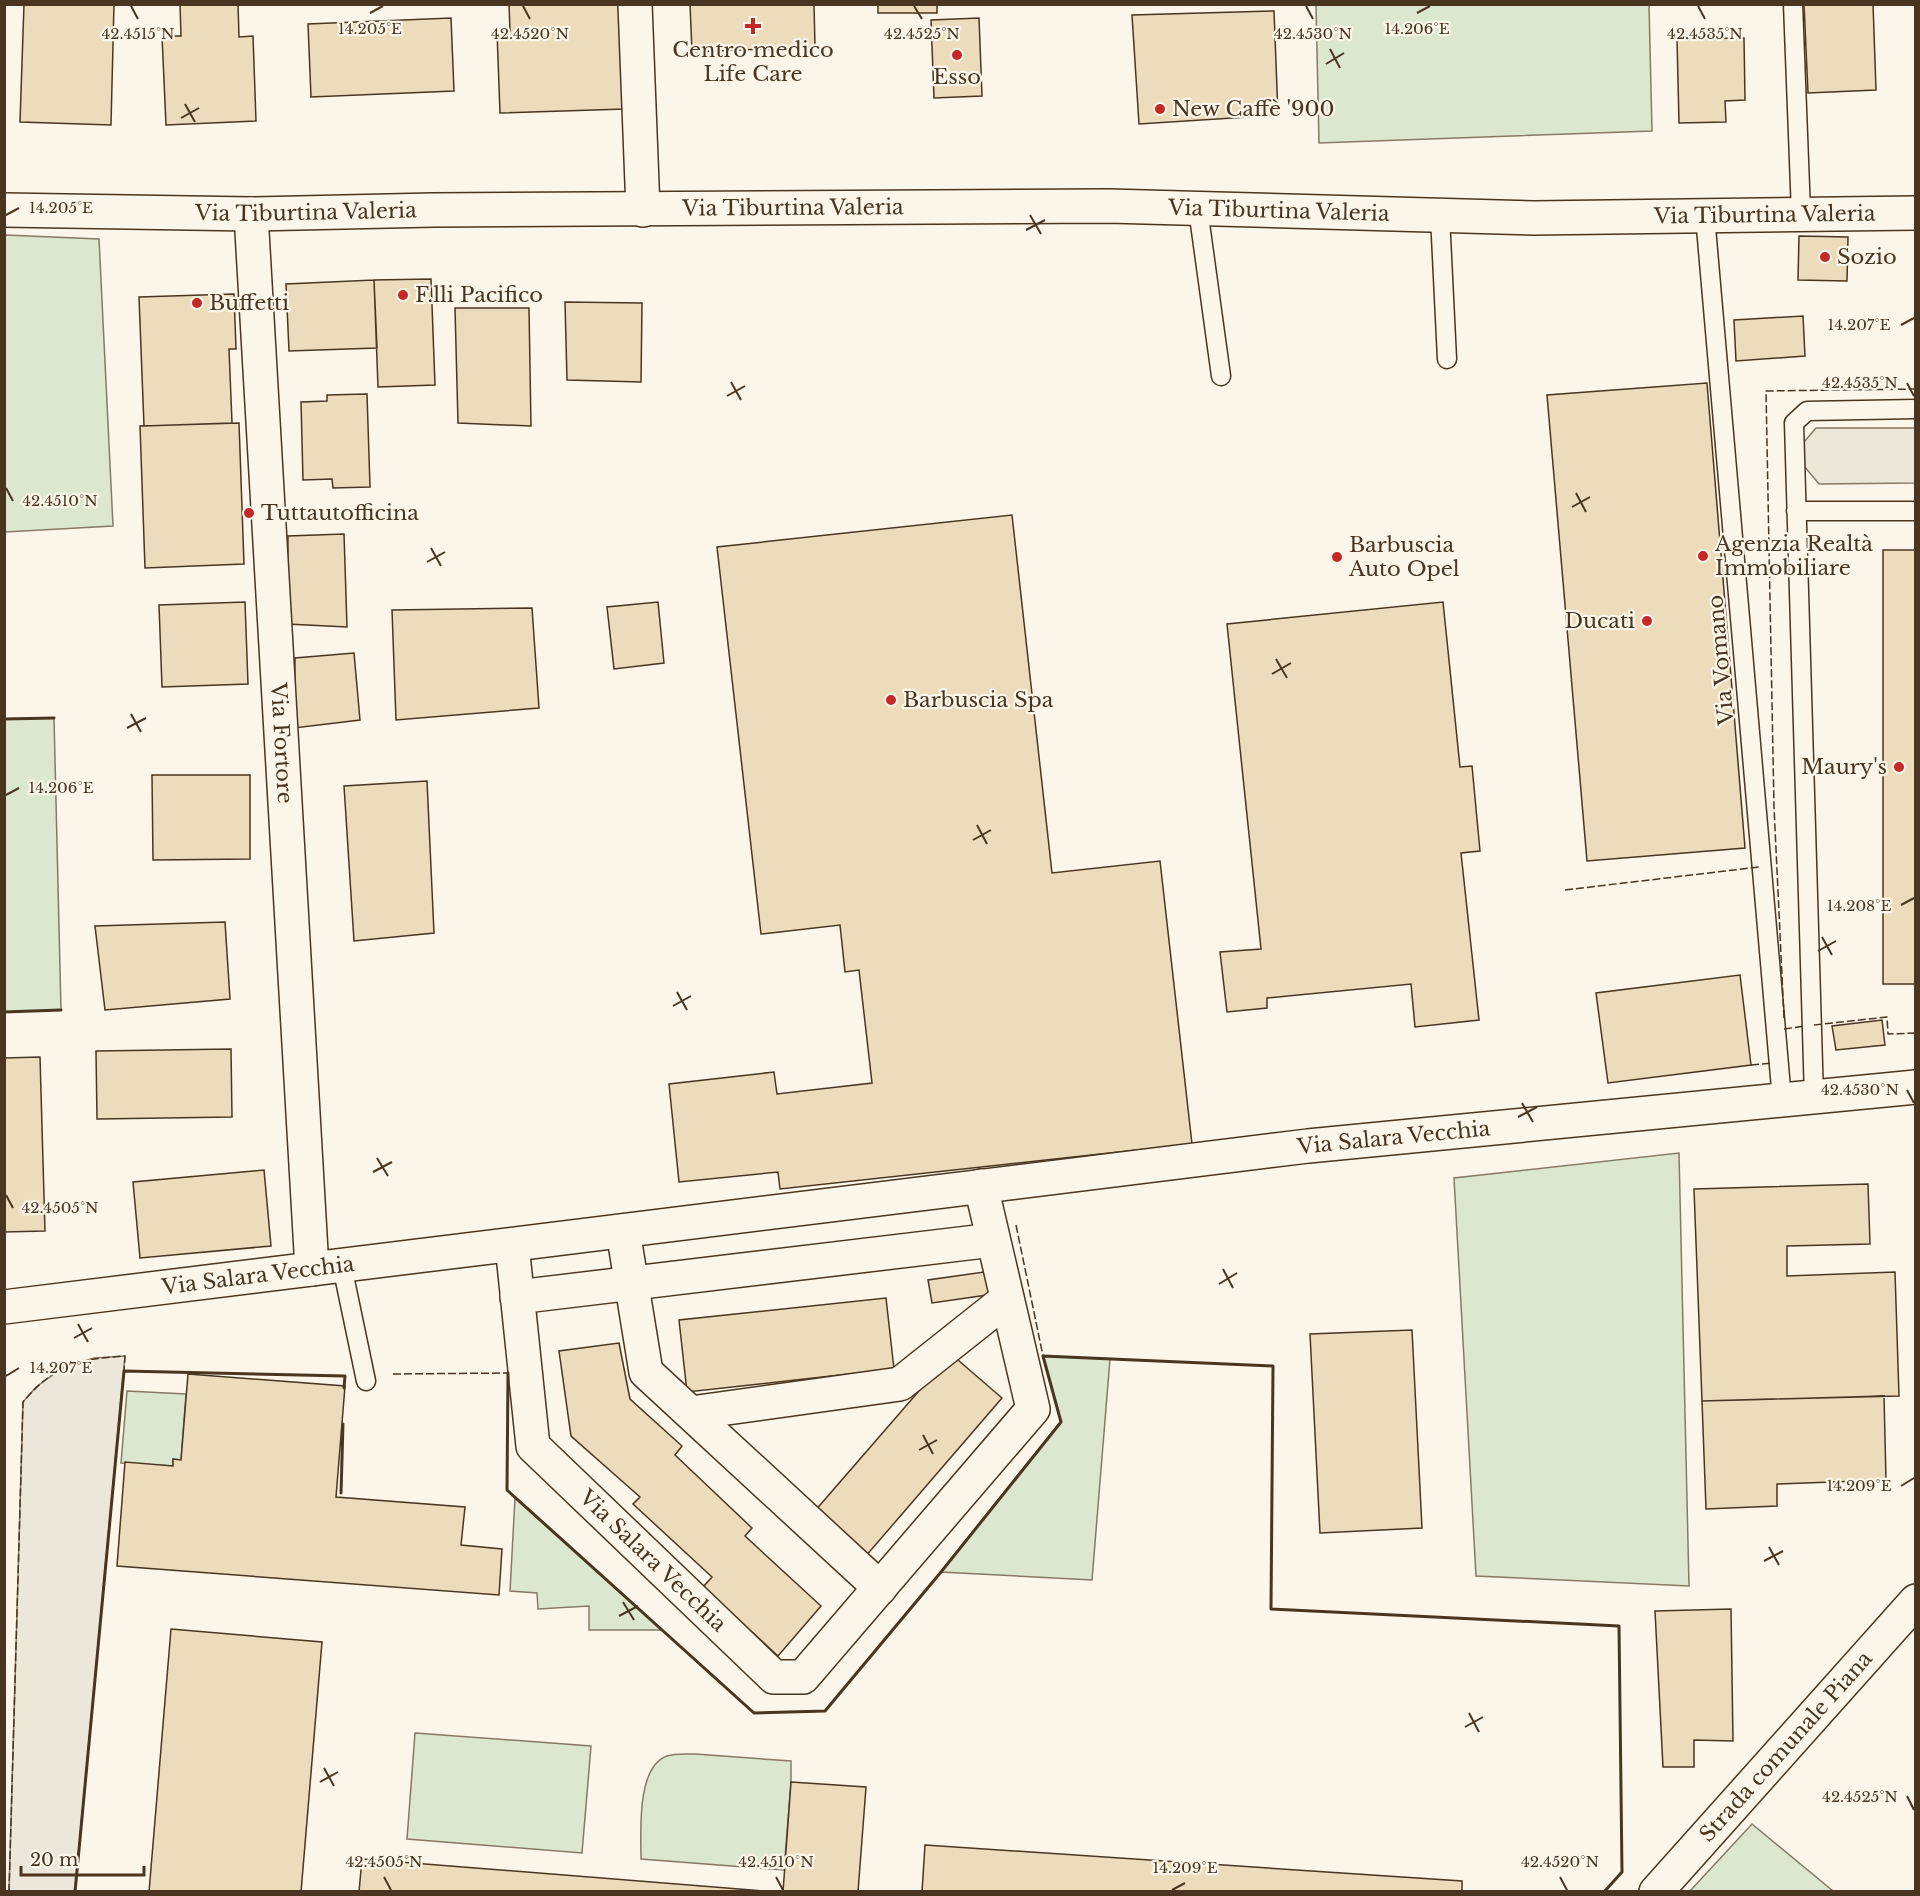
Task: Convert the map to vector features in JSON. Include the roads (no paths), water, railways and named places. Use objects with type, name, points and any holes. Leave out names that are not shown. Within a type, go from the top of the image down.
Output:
[{"type":"street","points":[[635,4],[643,210]]},
{"type":"street","name":"Via Tiburtina Valeria","points":[[4,210],[251,214],[444,210],[1109,206],[1534,218],[1916,213]]},
{"type":"street","name":"Via Fortore","points":[[251,214],[327,1268]]},
{"type":"street","name":"Via Salara Vecchia","points":[[4,1307],[1308,1146],[1916,1088]]},
{"type":"street","name":"Via Salara Vecchia","points":[[512,1245],[533,1446],[774,1677],[803,1677],[1033,1409],[981,1186]]},
{"type":"street","points":[[623,1231],[646,1372],[880,1588]]},
{"type":"street","points":[[517,1297],[993,1240]]},
{"type":"street","points":[[691,1413],[900,1384],[1007,1299]]},
{"type":"street","name":"Strada comunale Piana","points":[[1656,1892],[1916,1601]]},
{"type":"lane","points":[[1793,4],[1801,213]]},
{"type":"lane","points":[[1198,209],[1221,376]]},
{"type":"lane","points":[[1440,216],[1447,359]]},
{"type":"lane","name":"Via Vomano","points":[[1705,216],[1798,1099]]},
{"type":"lane","points":[[1798,1099],[1794,423],[1807,411],[1916,409]]},
{"type":"lane","points":[[1796,511],[1916,510]]},
{"type":"lane","points":[[327,1268],[366,1381]]},
{"type":"place","name":"Centro medico Life Care","points":[[753,26]]},
{"type":"place","name":"Esso","points":[[957,55]]},
{"type":"place","name":"New Caffè '900","points":[[1160,109]]},
{"type":"place","name":"Sozio","points":[[1825,257]]},
{"type":"place","name":"F.lli Pacifico","points":[[403,295]]},
{"type":"place","name":"Buffetti","points":[[197,303]]},
{"type":"place","name":"Tuttautofficina","points":[[249,513]]},
{"type":"place","name":"Agenzia Realtà Immobiliare","points":[[1703,556]]},
{"type":"place","name":"Barbuscia Auto Opel","points":[[1337,557]]},
{"type":"place","name":"Ducati","points":[[1647,621]]},
{"type":"place","name":"Barbuscia Spa","points":[[891,700]]},
{"type":"place","name":"Maury's","points":[[1899,767]]}]
